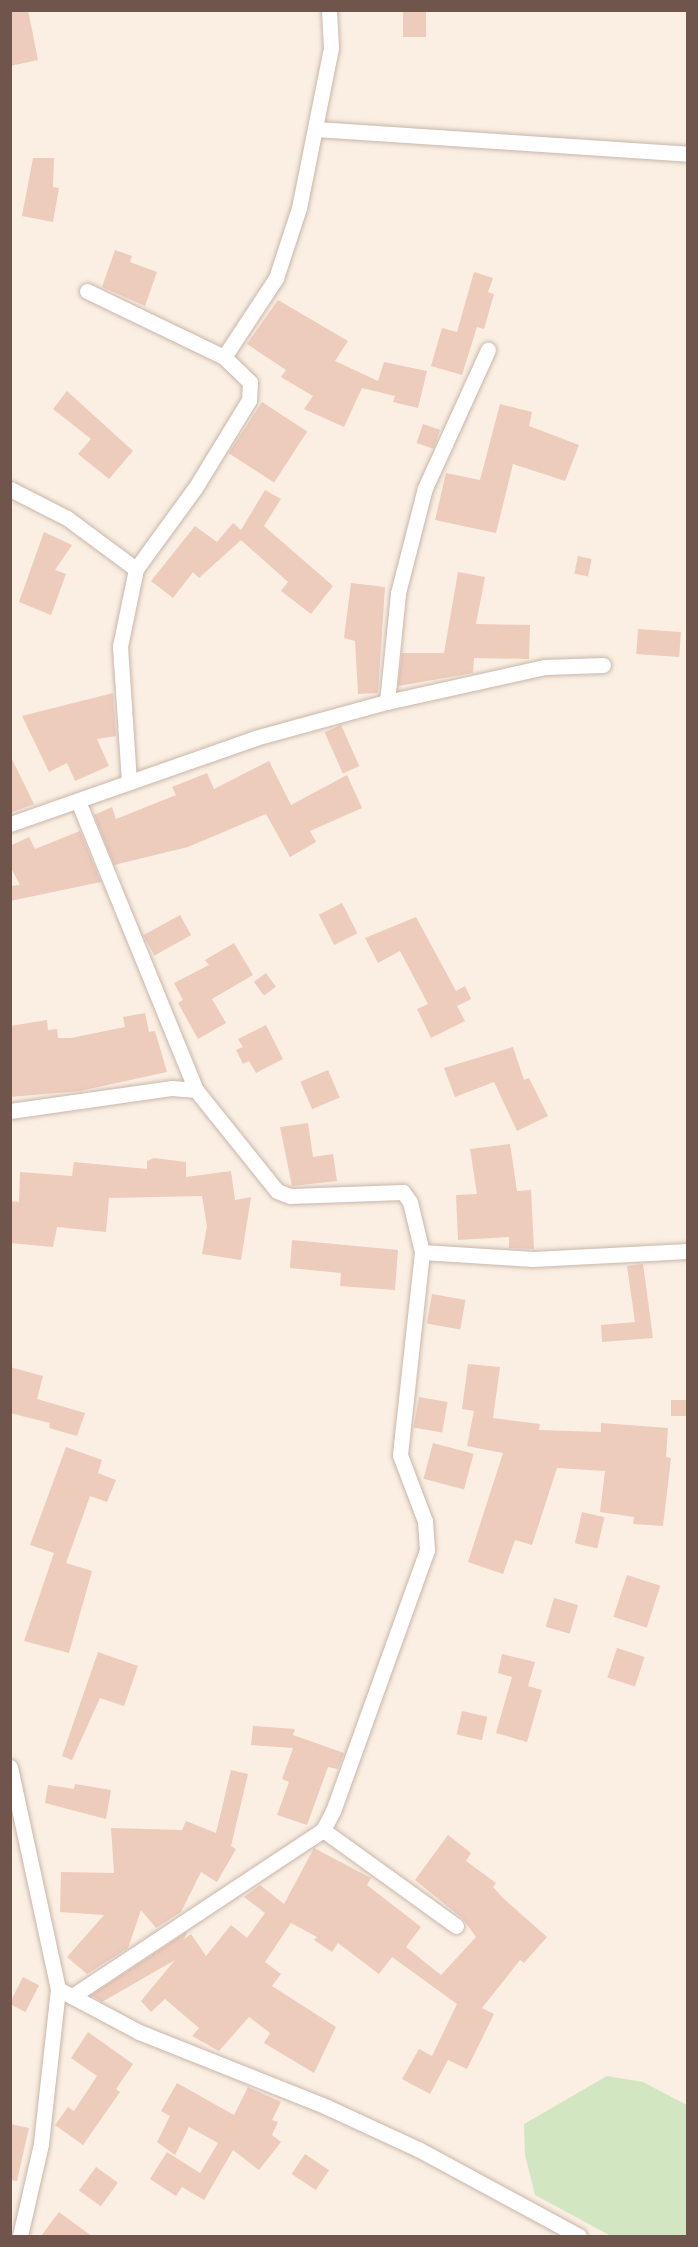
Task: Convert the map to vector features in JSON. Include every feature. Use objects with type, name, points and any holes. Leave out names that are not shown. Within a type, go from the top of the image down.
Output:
[{"type":"street","points":[[224,357],[276,278],[299,208],[331,48],[329,10]]},
{"type":"street","points":[[316,129],[687,154]]},
{"type":"street","points":[[87,291],[224,357],[250,382],[249,400],[195,488],[136,569],[120,646],[129,781]]},
{"type":"street","points":[[387,702],[398,593],[425,488],[488,350]]},
{"type":"street","points":[[10,489],[67,518],[136,569]]},
{"type":"street","points":[[10,824],[255,738],[387,702],[545,668],[603,665]]},
{"type":"street","points":[[65,1992],[323,1830],[349,1771],[427,1551],[425,1521],[400,1455],[422,1252],[410,1202],[404,1192],[290,1196],[277,1191],[196,1090],[78,801]]},
{"type":"street","points":[[10,1111],[172,1088],[196,1090]]},
{"type":"street","points":[[422,1252],[533,1259],[687,1251]]},
{"type":"street","points":[[10,1767],[65,1992],[41,2144],[20,2236]]},
{"type":"street","points":[[323,1830],[456,1926]]},
{"type":"street","points":[[65,1992],[139,2032],[327,2107],[418,2149],[579,2236]]},
{"type":"green space","points":[[607,2076],[643,2082],[687,2105],[687,2236],[611,2236],[535,2195],[525,2155],[524,2124]]},
{"type":"building","points":[[10,10],[28,10],[38,60],[10,66]]},
{"type":"building","points":[[403,10],[426,10],[426,37],[403,37]]},
{"type":"building","points":[[33,158],[54,158],[53,187],[59,188],[53,222],[22,216]]},
{"type":"building","points":[[115,250],[132,256],[130,262],[157,272],[145,306],[102,287]]},
{"type":"building","points":[[474,272],[493,278],[488,292],[494,294],[484,329],[477,327],[462,375],[431,366],[442,328],[457,332]]},
{"type":"building","points":[[278,300],[348,341],[335,361],[378,381],[384,362],[427,371],[418,408],[393,402],[395,396],[362,388],[344,427],[304,409],[313,396],[281,377],[286,370],[247,344]]},
{"type":"building","points":[[67,391],[133,451],[109,479],[78,454],[91,439],[53,409]]},
{"type":"building","points":[[262,402],[307,431],[274,483],[229,453]]},
{"type":"building","points":[[500,404],[532,412],[529,426],[579,445],[565,481],[513,464],[496,533],[435,520],[446,473],[480,480]]},
{"type":"building","points":[[423,424],[440,430],[434,449],[416,443]]},
{"type":"building","points":[[265,490],[281,499],[264,526],[333,586],[311,614],[281,591],[288,582],[241,540],[199,578],[193,572],[173,598],[151,581],[195,526],[217,542],[233,523],[241,530]]},
{"type":"building","points":[[44,532],[72,545],[55,570],[66,574],[51,615],[19,602]]},
{"type":"building","points":[[578,556],[592,559],[588,577],[574,574]]},
{"type":"building","points":[[458,572],[485,577],[476,624],[530,625],[529,659],[474,658],[473,673],[398,686],[402,653],[444,653]]},
{"type":"building","points":[[351,583],[385,587],[378,693],[358,694],[355,641],[344,638]]},
{"type":"building","points":[[638,629],[681,632],[679,657],[636,654]]},
{"type":"building","points":[[113,693],[116,736],[97,739],[109,766],[75,781],[67,763],[49,772],[22,716]]},
{"type":"building","points":[[341,725],[359,766],[343,773],[325,732]]},
{"type":"building","points":[[10,755],[34,804],[10,813]]},
{"type":"building","points":[[269,761],[291,805],[347,775],[362,808],[310,831],[316,842],[290,857],[266,814],[188,847],[114,865],[94,815],[112,807],[116,819],[176,795],[172,787],[207,773],[214,789]]},
{"type":"building","points":[[80,831],[101,882],[10,901],[10,886],[20,885],[10,866],[10,846],[29,837],[35,849]]},
{"type":"building","points":[[342,903],[357,933],[334,945],[319,915]]},
{"type":"building","points":[[180,915],[191,935],[154,955],[143,935]]},
{"type":"building","points":[[416,917],[456,991],[465,986],[471,999],[457,1006],[465,1021],[431,1038],[417,1009],[428,1004],[400,951],[378,963],[365,938]]},
{"type":"building","points":[[234,943],[253,975],[212,999],[226,1023],[198,1039],[178,1003],[183,1000],[174,983],[209,965],[205,960]]},
{"type":"building","points":[[266,973],[276,987],[264,996],[254,982]]},
{"type":"building","points":[[145,1013],[149,1032],[155,1031],[167,1072],[80,1091],[10,1097],[10,1026],[47,1020],[48,1030],[57,1029],[58,1038],[71,1038],[125,1027],[123,1017]]},
{"type":"building","points":[[266,1025],[283,1059],[256,1073],[249,1061],[243,1064],[236,1050],[243,1047],[238,1039]]},
{"type":"building","points":[[513,1047],[524,1080],[529,1078],[548,1116],[517,1131],[494,1082],[455,1097],[444,1068]]},
{"type":"building","points":[[328,1070],[340,1098],[312,1109],[300,1082]]},
{"type":"building","points":[[308,1123],[313,1157],[333,1154],[337,1181],[292,1186],[280,1127]]},
{"type":"building","points":[[510,1144],[517,1191],[531,1190],[534,1249],[509,1248],[509,1237],[458,1240],[456,1195],[477,1194],[470,1149]]},
{"type":"building","points":[[154,1158],[186,1162],[186,1177],[231,1171],[235,1200],[251,1197],[241,1260],[202,1254],[207,1226],[202,1196],[109,1198],[106,1232],[57,1227],[53,1247],[10,1243],[10,1201],[19,1202],[20,1172],[72,1176],[74,1162],[147,1169],[147,1161]]},
{"type":"building","points":[[292,1240],[398,1250],[395,1290],[340,1286],[341,1273],[290,1268]]},
{"type":"building","points":[[643,1264],[653,1338],[602,1342],[601,1325],[635,1322],[627,1266]]},
{"type":"building","points":[[432,1294],[465,1300],[460,1329],[427,1324]]},
{"type":"building","points":[[468,1364],[500,1367],[493,1418],[540,1424],[539,1430],[601,1432],[601,1423],[668,1428],[666,1457],[671,1458],[663,1526],[633,1524],[634,1517],[600,1512],[605,1471],[557,1468],[532,1545],[515,1540],[503,1574],[468,1562],[503,1453],[467,1446],[474,1411],[462,1409]]},
{"type":"building","points":[[10,1367],[43,1376],[37,1399],[85,1413],[77,1436],[49,1428],[50,1423],[10,1413]]},
{"type":"building","points":[[419,1397],[448,1402],[442,1433],[414,1428]]},
{"type":"building","points":[[671,1400],[687,1400],[687,1416],[671,1416]]},
{"type":"building","points":[[433,1443],[474,1454],[464,1490],[423,1479]]},
{"type":"building","points":[[66,1447],[102,1460],[98,1473],[116,1480],[107,1502],[90,1496],[66,1563],[92,1571],[69,1653],[24,1641],[54,1553],[30,1545]]},
{"type":"building","points":[[582,1512],[604,1517],[597,1548],[575,1543]]},
{"type":"building","points":[[627,1575],[660,1586],[647,1628],[613,1617]]},
{"type":"building","points":[[554,1598],[578,1605],[570,1634],[546,1627]]},
{"type":"building","points":[[617,1648],[645,1657],[635,1686],[607,1677]]},
{"type":"building","points":[[98,1652],[138,1666],[124,1706],[100,1698],[72,1760],[62,1756]]},
{"type":"building","points":[[502,1654],[535,1662],[528,1686],[542,1690],[527,1742],[496,1733],[512,1677],[498,1673]]},
{"type":"building","points":[[462,1711],[487,1717],[482,1740],[457,1734]]},
{"type":"building","points":[[253,1726],[295,1729],[293,1735],[344,1753],[338,1769],[328,1767],[307,1825],[277,1815],[289,1782],[282,1779],[293,1748],[251,1745]]},
{"type":"building","points":[[231,1770],[248,1774],[231,1846],[236,1849],[217,1882],[201,1872],[181,1912],[156,1928],[141,1910],[128,1948],[87,1974],[67,1957],[104,1915],[60,1912],[61,1872],[114,1873],[111,1828],[182,1830],[186,1821],[216,1833]]},
{"type":"building","points":[[75,1784],[111,1790],[106,1819],[45,1803],[48,1785],[74,1789]]},
{"type":"building","points":[[448,1835],[471,1853],[466,1861],[496,1883],[493,1887],[504,1899],[547,1937],[524,1963],[520,1960],[482,2008],[494,2014],[467,2069],[448,2060],[430,2094],[402,2079],[419,2049],[432,2056],[457,2004],[392,1957],[379,1974],[338,1943],[332,1952],[314,1940],[317,1937],[291,1923],[265,1962],[281,1974],[272,1986],[336,2027],[314,2073],[264,2043],[270,2033],[249,2017],[219,2051],[192,2036],[199,2028],[165,1999],[151,2012],[141,2001],[175,1960],[102,2002],[91,1995],[188,1931],[184,1939],[191,1934],[206,1956],[231,1925],[247,1938],[265,1913],[244,1897],[260,1885],[284,1904],[314,1848],[371,1878],[367,1885],[421,1927],[406,1947],[441,1975],[476,1937],[462,1918],[415,1880]]},
{"type":"building","points":[[23,1977],[39,1985],[25,2012],[10,2004]]},
{"type":"building","points":[[88,2032],[133,2064],[116,2089],[120,2092],[83,2145],[55,2125],[68,2107],[74,2111],[97,2076],[71,2058]]},
{"type":"building","points":[[177,2083],[234,2115],[248,2087],[281,2102],[272,2120],[278,2122],[272,2135],[281,2142],[259,2170],[233,2150],[204,2200],[182,2187],[176,2196],[150,2179],[167,2152],[200,2173],[218,2143],[189,2127],[175,2155],[157,2142],[170,2116],[161,2111]]},
{"type":"building","points":[[10,2124],[29,2128],[17,2181],[10,2180]]},
{"type":"building","points":[[305,2154],[329,2170],[316,2190],[292,2174]]},
{"type":"building","points":[[96,2167],[118,2183],[101,2206],[79,2190]]},
{"type":"building","points":[[59,2212],[71,2221],[92,2236],[41,2236]]}]
